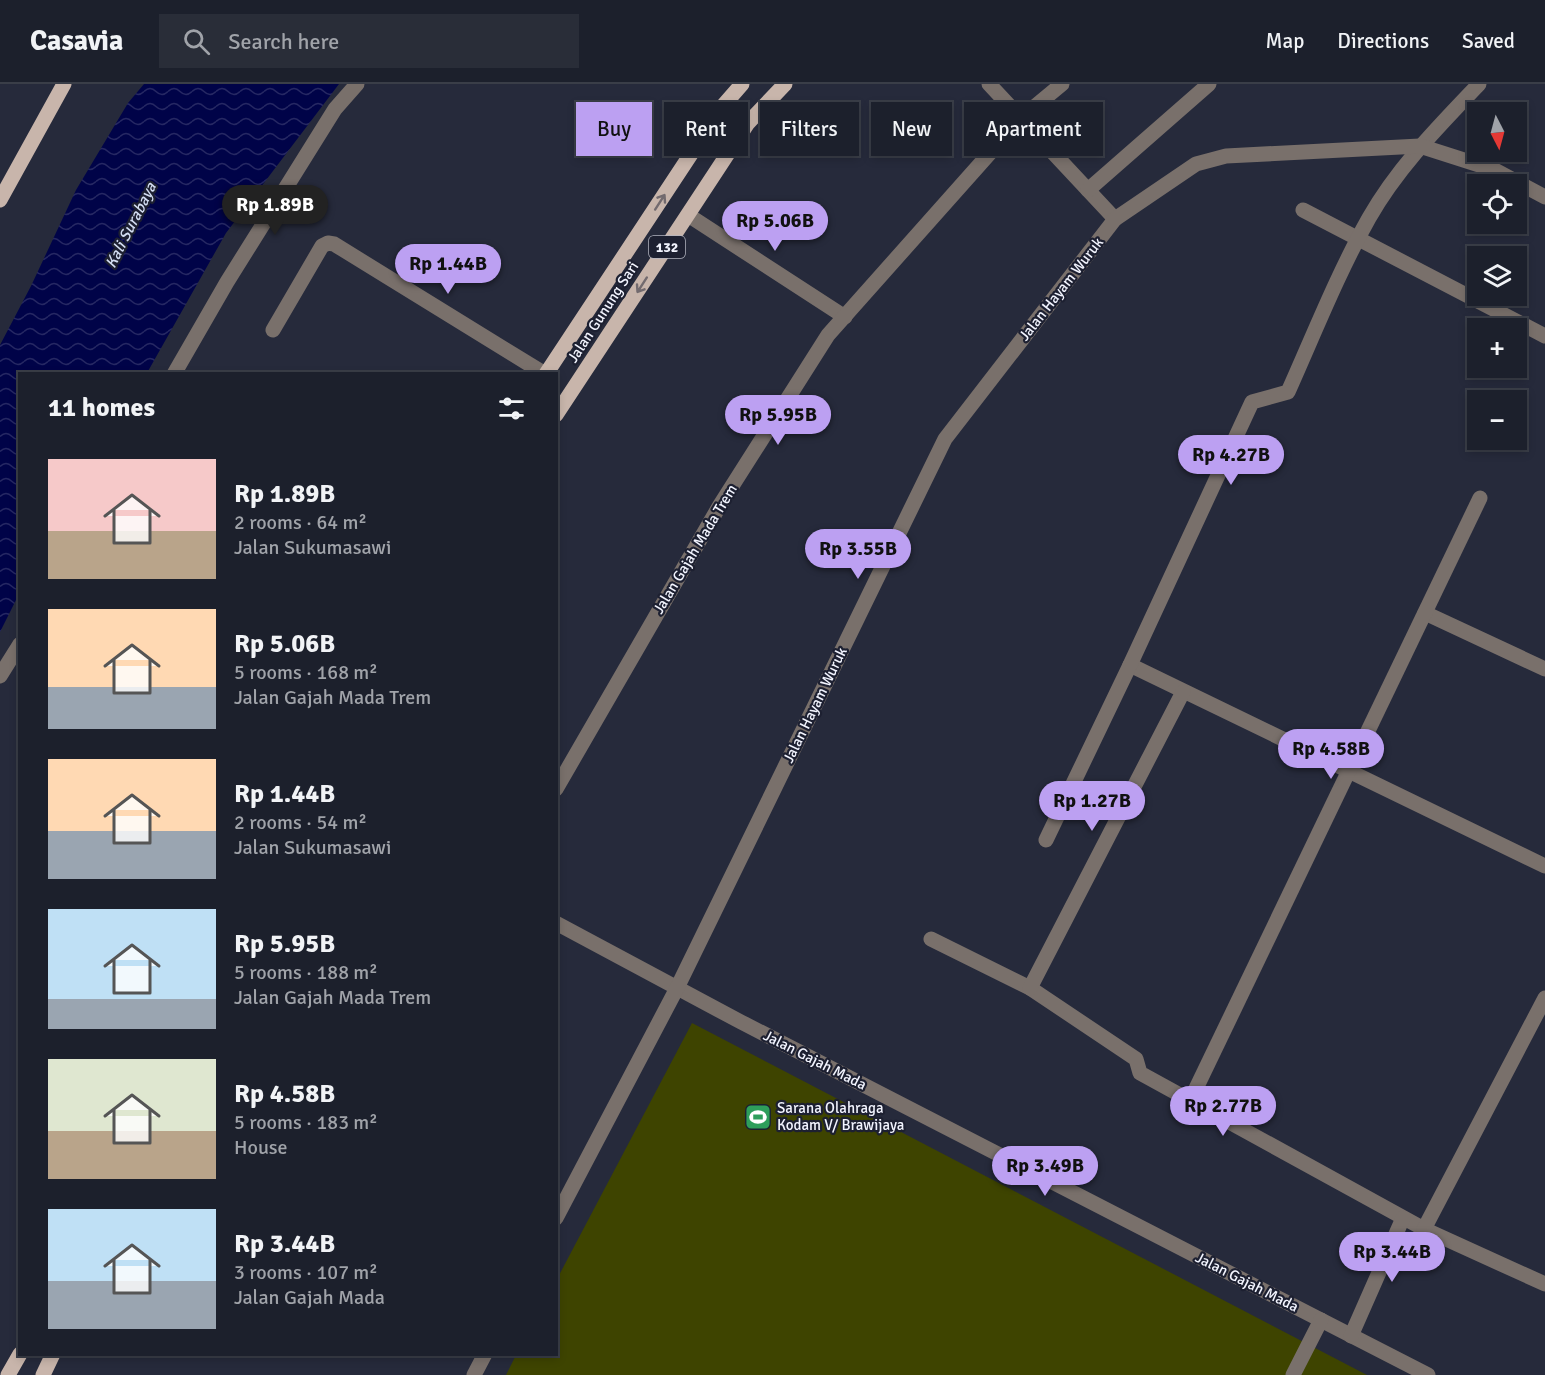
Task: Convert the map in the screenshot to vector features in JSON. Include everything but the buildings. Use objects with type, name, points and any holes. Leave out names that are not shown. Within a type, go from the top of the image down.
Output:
[{"type":"main road","points":[[0,200],[64,84]]},
{"type":"main road","name":"Jalan Gunung Sari","points":[[558,412],[748,123],[785,84]]},
{"type":"main road","name":"Jalan Gunung Sari","points":[[547,372],[736,86]]},
{"type":"main road","points":[[8,1375],[19,1356]]},
{"type":"street","points":[[175,372],[226,282],[335,109],[357,84]]},
{"type":"street","points":[[989,84],[1006,102]]},
{"type":"street","name":"Jalan Gajah Mada Trem","points":[[1040,102],[1062,84]]},
{"type":"street","points":[[1088,190],[1209,84]]},
{"type":"street","points":[[1046,840],[1252,402],[1288,392],[1370,216],[1419,146],[1479,84]]},
{"type":"street","points":[[1419,146],[1495,170],[1545,197]]},
{"type":"street","name":"Jalan Hayam Wuruk","points":[[558,1214],[677,988],[945,439],[1115,219],[1196,164],[1226,156],[1419,146]]},
{"type":"street","name":"Jalan Gajah Mada Trem","points":[[558,786],[720,505],[828,335],[987,156]]},
{"type":"street","points":[[1056,156],[1115,219]]},
{"type":"street","points":[[1303,210],[1545,336]]},
{"type":"street","points":[[688,214],[844,316]]},
{"type":"street","points":[[273,330],[322,246],[328,243],[334,244],[543,372]]},
{"type":"street","points":[[1190,1101],[1480,498]]},
{"type":"street","points":[[1425,613],[1545,669]]},
{"type":"street","points":[[0,676],[18,647]]},
{"type":"street","points":[[1130,665],[1545,866]]},
{"type":"street","points":[[1030,988],[1183,692]]},
{"type":"street","name":"Jalan Gajah Mada","points":[[558,923],[677,988],[1428,1375]]},
{"type":"street","points":[[931,939],[1030,988],[1136,1059],[1140,1073],[1424,1229],[1545,1284]]},
{"type":"street","points":[[1424,1229],[1545,998]]},
{"type":"street","points":[[1351,1336],[1403,1218]]},
{"type":"street","points":[[1293,1375],[1321,1320]]},
{"type":"street","points":[[474,1375],[484,1356]]},
{"type":"green space","name":"Sarana Olahraga Kodam V/ Brawijaya","points":[[692,1023],[1367,1375],[506,1375],[516,1356],[558,1356],[558,1277]]},
{"type":"water","name":"Kali Surabaya","points":[[144,84],[339,84],[226,233],[148,372],[18,372],[18,596],[0,632],[0,345],[31,286],[76,190],[128,103]]},
{"type":"place","name":"Sarana Olahraga Kodam V/ Brawijaya","points":[[758,1117]]}]
